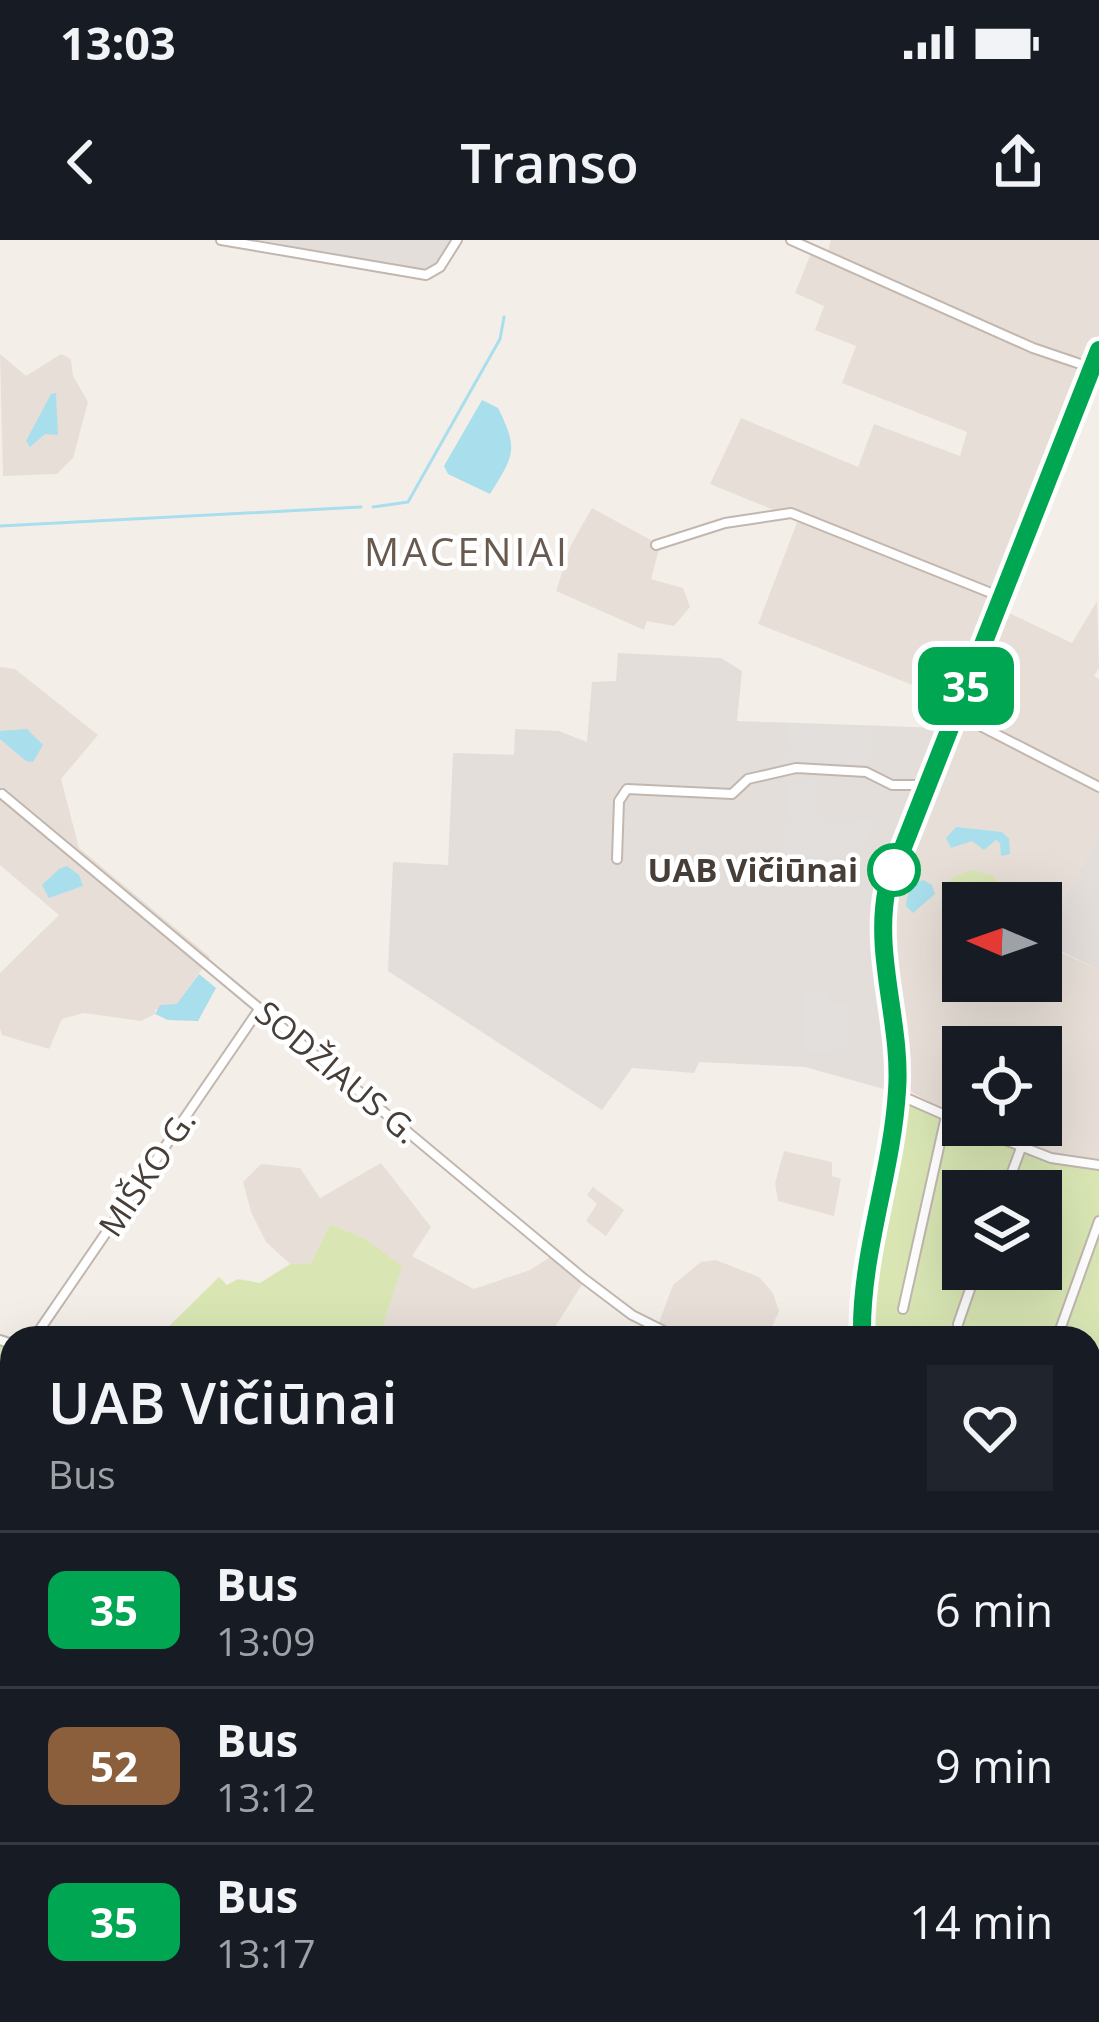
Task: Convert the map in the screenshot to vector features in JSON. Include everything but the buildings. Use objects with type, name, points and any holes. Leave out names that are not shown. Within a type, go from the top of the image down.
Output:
[{"type":"main road","points":[[863,1326],[865,1280],[897,1094],[883,912],[891,876],[1099,350]]},
{"type":"street","points":[[221,240],[426,275],[440,267],[458,240]]},
{"type":"street","points":[[791,240],[1033,348],[1092,368]]},
{"type":"street","points":[[656,545],[725,523],[791,513],[1001,597]]},
{"type":"street","points":[[955,713],[1099,787]]},
{"type":"street","points":[[617,860],[619,801],[627,789],[732,794],[748,779],[796,768],[866,772],[892,785],[927,785]]},
{"type":"street","name":"SODŽIAUS G.","points":[[2,794],[583,1278],[653,1326]]},
{"type":"street","name":"MIŠKO G.","points":[[42,1326],[260,1008]]},
{"type":"street","points":[[897,1094],[942,1114]]},
{"type":"street","points":[[903,1309],[942,1134]]},
{"type":"street","points":[[1016,1146],[1072,1163],[1099,1165]]},
{"type":"street","points":[[1013,1170],[1021,1148]]},
{"type":"street","points":[[1061,1326],[1099,1221]]},
{"type":"street","points":[[958,1324],[970,1290]]},
{"type":"shaded area","points":[[258,240],[450,240],[435,264],[421,270]]},
{"type":"shaded area","points":[[831,240],[1099,240],[1099,335],[1092,353],[1077,358],[1032,344],[828,251]]},
{"type":"shaded area","points":[[811,253],[1080,371],[953,701],[758,624],[798,520],[710,484],[741,418],[858,467],[874,424],[960,456],[967,432],[842,383],[856,346],[815,330],[824,306],[795,293]]},
{"type":"shaded area","points":[[0,354],[26,376],[61,354],[71,359],[73,376],[88,402],[73,458],[57,474],[3,476]]},
{"type":"shaded area","points":[[592,508],[660,545],[651,579],[683,588],[690,607],[674,626],[647,621],[644,630],[556,591],[571,545]]},
{"type":"shaded area","points":[[1097,601],[1099,668],[1094,676],[1099,679],[1099,833],[1062,902],[1062,882],[942,882],[942,1002],[1062,1002],[1062,953],[1099,970],[1099,1159],[1054,1156],[1029,1146],[1062,1146],[1062,1026],[942,1026],[942,1109],[908,1090],[902,1076],[888,917],[890,897],[1003,610],[1072,643]]},
{"type":"shaded area","points":[[618,653],[721,658],[742,671],[737,721],[944,728],[887,869],[878,905],[891,1091],[805,1067],[699,1062],[694,1073],[632,1068],[602,1110],[388,971],[393,862],[448,865],[453,753],[514,755],[515,729],[559,731],[587,742],[592,682],[616,681]]},
{"type":"shaded area","points":[[0,667],[15,669],[98,735],[61,779],[79,848],[210,957],[177,1005],[155,1010],[141,1021],[84,1013],[62,1019],[49,1049],[2,1035],[0,1028],[0,973],[59,915],[0,865]]},
{"type":"shaded area","points":[[787,724],[873,728],[872,765],[785,760]]},
{"type":"shaded area","points":[[789,777],[816,779],[816,817],[879,819],[855,858],[783,854]]},
{"type":"shaded area","points":[[1099,833],[1099,970],[1062,952],[1062,902]]},
{"type":"shaded area","points":[[804,991],[826,991],[827,1002],[850,1003],[849,1054],[802,1053]]},
{"type":"shaded area","points":[[784,1151],[832,1162],[832,1176],[841,1179],[834,1216],[778,1201],[775,1183]]},
{"type":"shaded area","points":[[381,1163],[431,1227],[412,1256],[474,1289],[530,1270],[552,1256],[583,1283],[556,1326],[383,1326],[401,1266],[364,1238],[330,1224],[311,1263],[290,1264],[266,1242],[243,1182],[261,1164],[300,1168],[320,1198]]},
{"type":"shaded area","points":[[593,1187],[624,1210],[606,1236],[586,1221],[597,1204],[587,1195]]},
{"type":"shaded area","points":[[716,1260],[759,1277],[773,1293],[779,1311],[772,1326],[658,1325],[673,1285],[701,1262]]},
{"type":"green space","points":[[972,870],[994,876],[997,882],[950,882]]},
{"type":"green space","points":[[903,1101],[942,1118],[942,1146],[1009,1146],[1039,1159],[1099,1168],[1099,1326],[867,1326],[869,1288]]},
{"type":"green space","points":[[330,1224],[364,1238],[402,1266],[383,1326],[169,1326],[219,1277],[227,1285],[238,1279],[260,1283],[290,1264],[311,1263]]},
{"type":"water","points":[[56,393],[58,435],[45,434],[30,447],[26,441],[51,394]]},
{"type":"water","points":[[482,400],[498,408],[511,443],[509,461],[490,494],[448,474],[444,466]]},
{"type":"water","points":[[27,729],[43,745],[33,762],[0,739],[0,731]]},
{"type":"water","points":[[956,827],[1002,832],[1009,839],[1010,854],[1001,856],[996,840],[984,850],[972,841],[951,848],[946,838]]},
{"type":"water","points":[[67,866],[79,875],[83,886],[49,898],[42,885]]},
{"type":"water","points":[[923,880],[935,894],[913,913],[906,906],[907,898]]},
{"type":"water","points":[[199,974],[216,988],[198,1021],[168,1020],[155,1014],[160,1005],[177,1004]]},
{"type":"waterway","points":[[373,507],[408,502],[500,339],[504,317]]},
{"type":"waterway","points":[[0,526],[361,507]]},
{"type":"bus line","name":"35","points":[[862,1326],[865,1280],[897,1094],[883,928],[887,888],[1099,350]]},
{"type":"place","name":"UAB Vičiūnai","points":[[894,870]]},
{"type":"district","name":"MACENIAI","points":[[467,552]]}]
